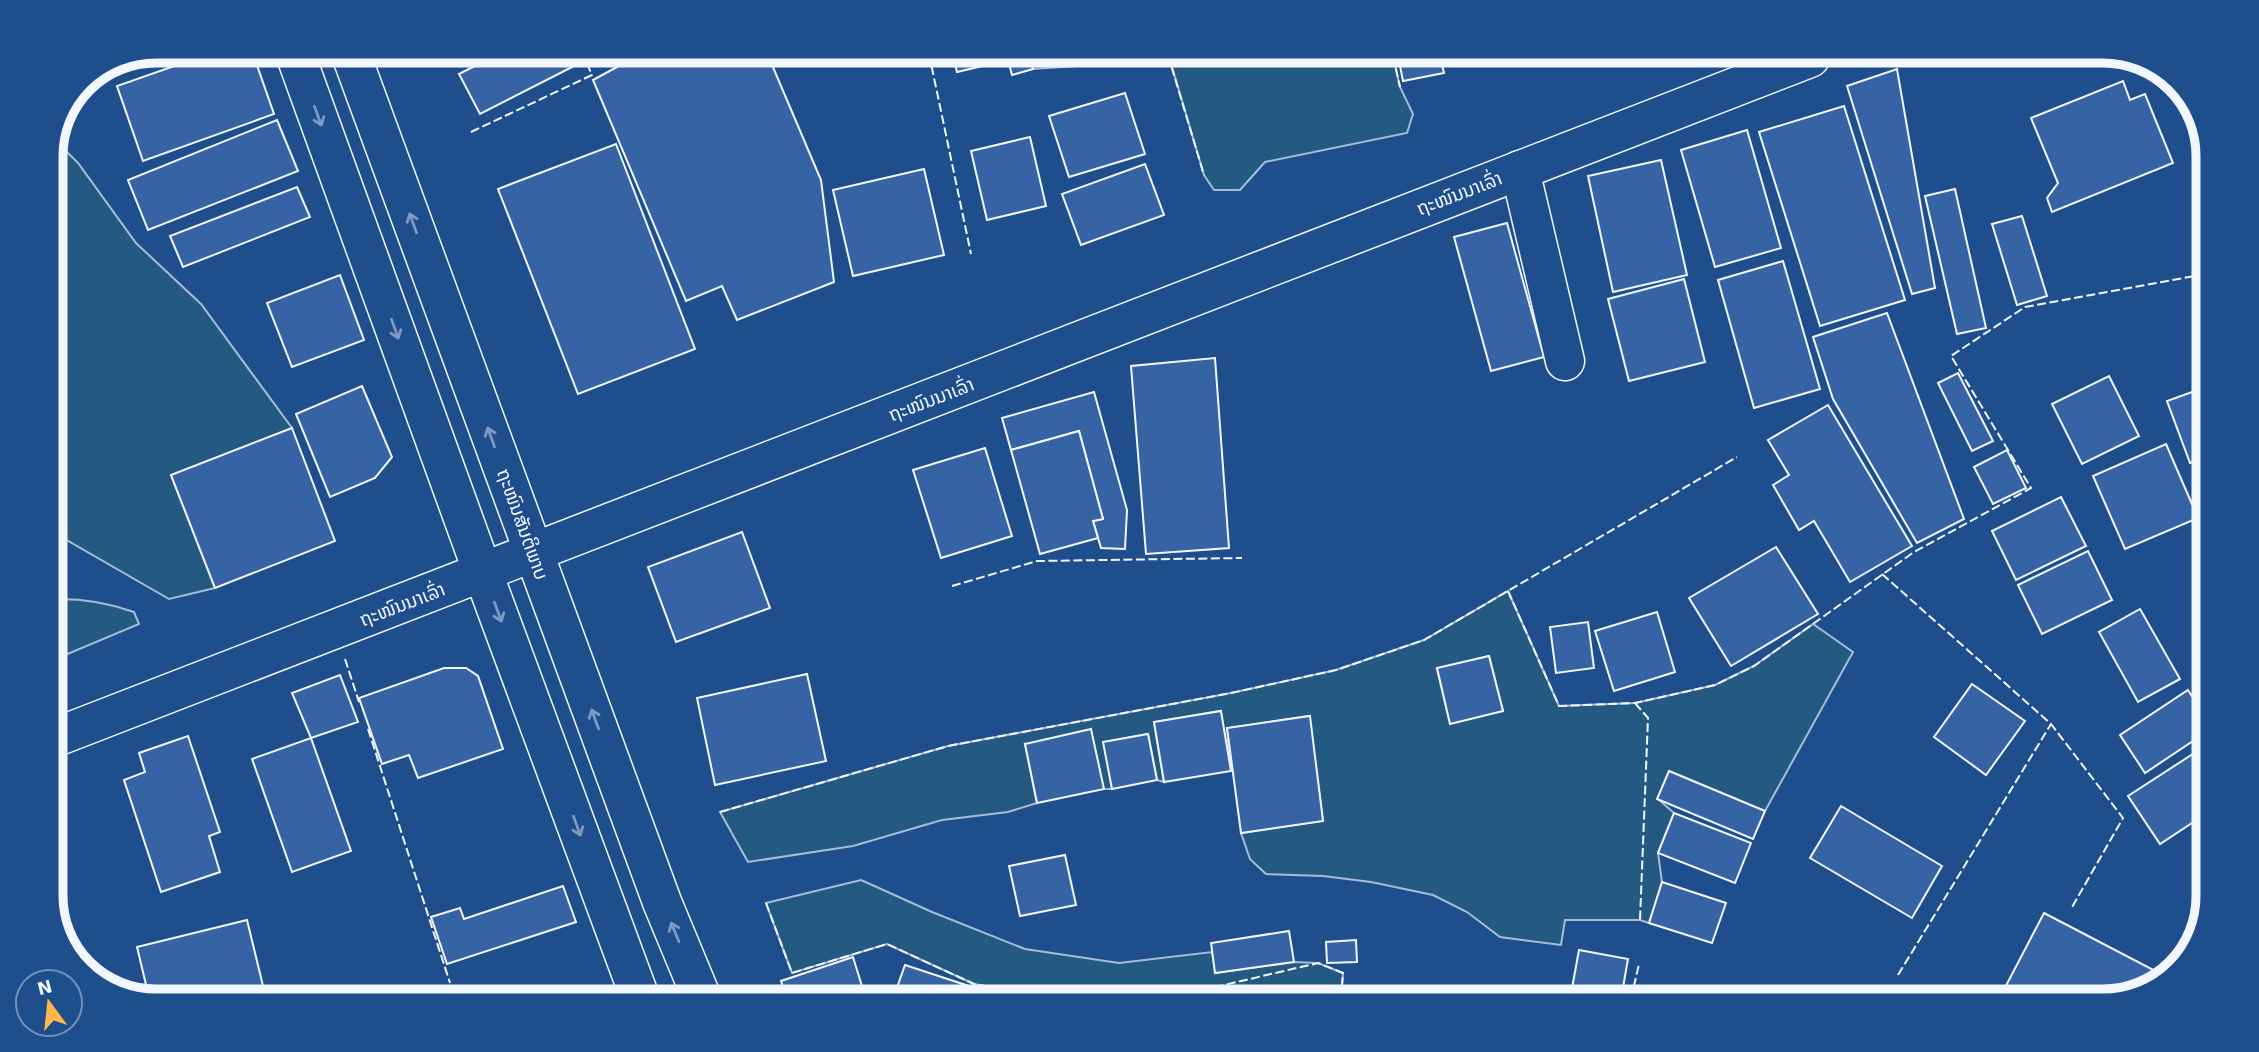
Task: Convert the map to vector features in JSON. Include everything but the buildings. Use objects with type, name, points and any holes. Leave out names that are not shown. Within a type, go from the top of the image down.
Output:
[{"type":"street","points":[[298,63],[637,989]]},
{"type":"street","name":"ຖະໜົນສັນຕິພາບ","points":[[354,63],[662,902],[698,989]]},
{"type":"street","name":"ຖະໜົນນາເລົ່າ","points":[[63,733],[1797,63]]},
{"type":"street","points":[[1520,170],[1564,361]]},
{"type":"shaded area","points":[[1031,63],[1124,63],[1033,69]]},
{"type":"shaded area","points":[[1171,63],[1395,63],[1400,87],[1413,114],[1407,133],[1265,162],[1240,190],[1214,190],[1204,175]]},
{"type":"shaded area","points":[[63,148],[78,163],[136,243],[201,304],[292,428],[171,475],[215,588],[169,599],[63,538]]},
{"type":"shaded area","points":[[1508,591],[1559,706],[1635,703],[1715,685],[1754,666],[1813,624],[1853,652],[1765,811],[1669,771],[1658,799],[1674,813],[1658,853],[1662,882],[1649,923],[1640,920],[1565,920],[1561,945],[1500,937],[1467,912],[1433,895],[1371,882],[1323,876],[1266,874],[1250,859],[1241,833],[1323,821],[1309,716],[1227,728],[1231,771],[1220,711],[1154,722],[1164,782],[1157,780],[1148,734],[1104,742],[1112,789],[1104,789],[1025,744],[1037,803],[1008,812],[942,820],[853,846],[748,862],[720,812],[948,746],[1231,693],[1336,670],[1424,640]],"holes":[[[1489,656],[1503,711],[1450,723],[1437,669]]]},
{"type":"shaded area","points":[[63,599],[97,602],[125,609],[134,612],[139,624],[63,656]]},
{"type":"shaded area","points":[[861,880],[1025,949],[1119,963],[1212,952],[1216,973],[1294,962],[1318,963],[1343,973],[1342,989],[1002,989],[974,984],[887,944],[792,973],[766,903]]},
{"type":"fence","points":[[471,132],[592,75],[587,63]]},
{"type":"fence","points":[[931,63],[971,254]]},
{"type":"fence","points":[[1170,63],[1204,175]]},
{"type":"fence","points":[[1395,63],[1400,87]]},
{"type":"fence","points":[[1508,591],[1559,706],[1635,703],[1715,685],[1754,666],[1914,552],[2031,488],[1951,356],[2025,307],[2196,276]]},
{"type":"fence","points":[[720,812],[948,746],[1231,693],[1336,670],[1424,640],[1737,457]]},
{"type":"fence","points":[[952,586],[1037,561],[1242,558]]},
{"type":"fence","points":[[1882,574],[2051,724],[2123,818],[2071,909]]},
{"type":"fence","points":[[345,659],[359,702]]},
{"type":"fence","points":[[1635,703],[1648,718],[1640,920]]},
{"type":"fence","points":[[1898,975],[2051,724]]},
{"type":"fence","points":[[368,729],[450,983]]},
{"type":"fence","points":[[766,903],[792,973],[887,944],[974,984],[1002,989]]},
{"type":"fence","points":[[1207,989],[1318,963],[1343,973],[1342,989]]},
{"type":"fence","points":[[1633,989],[1639,964]]}]
